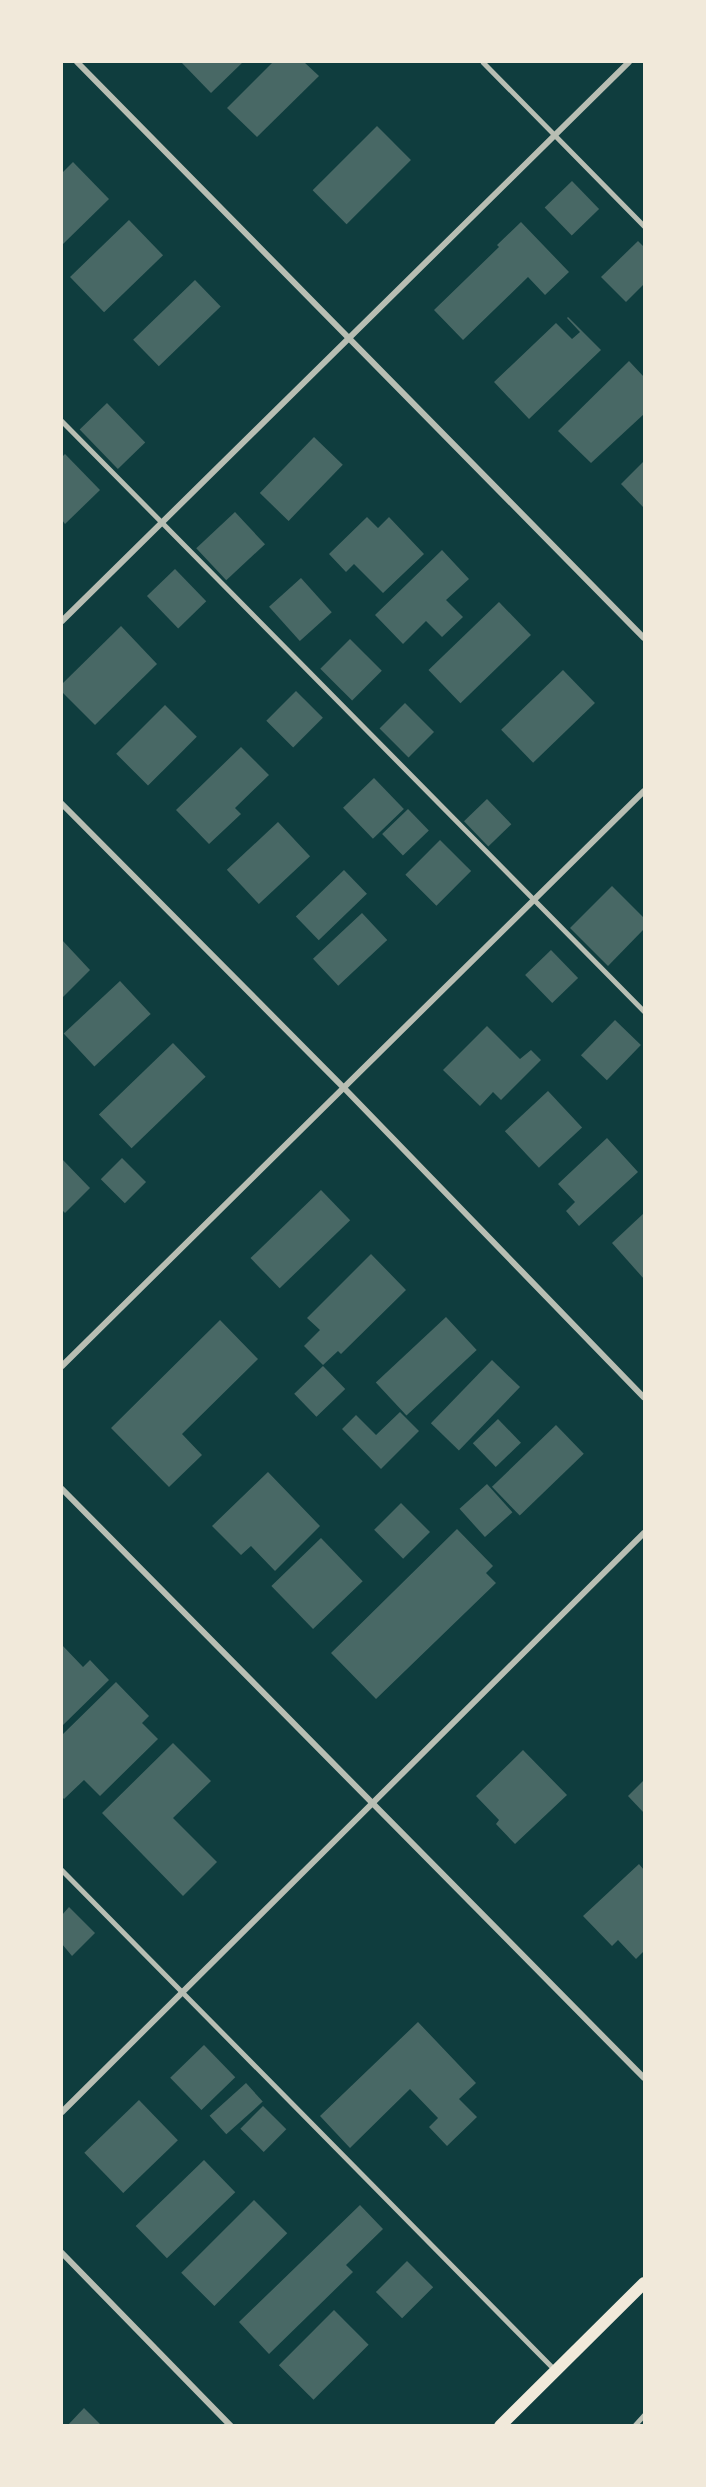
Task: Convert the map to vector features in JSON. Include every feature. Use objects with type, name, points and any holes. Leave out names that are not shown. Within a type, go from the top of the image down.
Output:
[{"type":"main road","points":[[500,2426],[645,2283]]},
{"type":"street","points":[[77,62],[645,638]]},
{"type":"street","points":[[62,621],[629,62]]},
{"type":"street","points":[[62,1366],[645,790]]},
{"type":"street","points":[[62,804],[344,1088],[645,1398]]},
{"type":"street","points":[[62,1489],[645,2078]]},
{"type":"street","points":[[62,2112],[645,1533]]},
{"type":"street","points":[[62,2253],[231,2426]]},
{"type":"lane","points":[[483,62],[645,226]]},
{"type":"lane","points":[[62,421],[645,1011]]},
{"type":"lane","points":[[62,1870],[556,2370]]},
{"type":"lane","points":[[634,2426],[645,2415]]},
{"type":"building","points":[[181,62],[243,62],[211,93]]},
{"type":"building","points":[[273,62],[304,62],[319,76],[257,137],[227,108]]},
{"type":"building","points":[[377,126],[411,160],[347,224],[313,190]]},
{"type":"building","points":[[73,162],[109,199],[62,245],[62,173]]},
{"type":"building","points":[[572,181],[599,209],[572,235],[545,207]]},
{"type":"building","points":[[129,220],[163,255],[104,312],[70,277]]},
{"type":"building","points":[[521,222],[569,272],[545,295],[528,277],[463,340],[434,310],[499,247],[497,245]]},
{"type":"building","points":[[638,241],[644,247],[644,284],[626,302],[601,277]]},
{"type":"building","points":[[195,280],[221,307],[159,366],[133,340]]},
{"type":"building","points":[[568,317],[601,350],[529,419],[494,382],[556,323],[572,339],[580,332]]},
{"type":"building","points":[[629,361],[644,377],[644,414],[591,463],[558,431]]},
{"type":"building","points":[[107,403],[145,443],[118,469],[80,429]]},
{"type":"building","points":[[314,437],[343,465],[289,521],[260,493]]},
{"type":"building","points":[[65,454],[100,490],[65,524],[62,520],[62,457]]},
{"type":"building","points":[[644,461],[644,508],[621,484]]},
{"type":"building","points":[[235,512],[265,544],[226,580],[196,548]]},
{"type":"building","points":[[367,517],[378,528],[389,517],[424,554],[383,593],[354,564],[346,572],[329,554]]},
{"type":"building","points":[[442,550],[469,579],[446,600],[463,617],[442,637],[426,621],[403,644],[375,615]]},
{"type":"building","points":[[175,569],[206,601],[178,628],[147,596]]},
{"type":"building","points":[[301,578],[332,612],[300,641],[269,607]]},
{"type":"building","points":[[499,602],[531,635],[460,703],[429,670]]},
{"type":"building","points":[[121,626],[157,664],[95,725],[62,692],[62,684]]},
{"type":"building","points":[[350,639],[382,671],[352,701],[320,669]]},
{"type":"building","points":[[563,670],[595,703],[533,763],[501,730]]},
{"type":"building","points":[[296,691],[323,718],[293,748],[266,721]]},
{"type":"building","points":[[405,703],[434,732],[409,757],[380,728]]},
{"type":"building","points":[[165,705],[197,737],[148,786],[116,754]]},
{"type":"building","points":[[241,747],[269,775],[235,808],[241,814],[209,844],[176,810]]},
{"type":"building","points":[[374,778],[404,809],[373,839],[343,808]]},
{"type":"building","points":[[487,799],[511,824],[488,846],[464,821]]},
{"type":"building","points":[[408,809],[429,831],[403,856],[382,834]]},
{"type":"building","points":[[278,822],[310,856],[259,904],[227,870]]},
{"type":"building","points":[[440,840],[471,871],[436,906],[405,875]]},
{"type":"building","points":[[344,870],[367,894],[319,940],[296,917]]},
{"type":"building","points":[[612,886],[644,918],[644,929],[608,966],[570,928]]},
{"type":"building","points":[[362,913],[387,940],[338,986],[313,959]]},
{"type":"building","points":[[62,940],[90,970],[62,998]]},
{"type":"building","points":[[551,950],[578,978],[552,1003],[525,975]]},
{"type":"building","points":[[120,981],[151,1014],[94,1066],[64,1034]]},
{"type":"building","points":[[615,1020],[641,1045],[607,1080],[581,1055]]},
{"type":"building","points":[[487,1026],[520,1059],[531,1050],[541,1060],[501,1100],[493,1092],[480,1106],[443,1070]]},
{"type":"building","points":[[173,1043],[206,1077],[132,1148],[99,1115]]},
{"type":"building","points":[[548,1091],[582,1128],[539,1168],[505,1131]]},
{"type":"building","points":[[607,1138],[638,1172],[579,1226],[566,1211],[575,1202],[558,1184]]},
{"type":"building","points":[[122,1158],[146,1182],[125,1203],[101,1179]]},
{"type":"building","points":[[62,1159],[90,1188],[65,1213],[62,1210]]},
{"type":"building","points":[[321,1190],[350,1220],[280,1288],[251,1258]]},
{"type":"building","points":[[644,1213],[644,1279],[612,1243]]},
{"type":"building","points":[[371,1254],[406,1290],[341,1354],[338,1351],[323,1365],[304,1346],[320,1330],[307,1318]]},
{"type":"building","points":[[446,1317],[477,1350],[406,1415],[376,1382]]},
{"type":"building","points":[[220,1320],[258,1359],[182,1434],[202,1455],[169,1487],[111,1428]]},
{"type":"building","points":[[492,1360],[520,1387],[459,1450],[431,1423]]},
{"type":"building","points":[[323,1366],[345,1389],[316,1417],[294,1394]]},
{"type":"building","points":[[400,1412],[419,1431],[381,1469],[342,1429],[356,1415],[376,1435]]},
{"type":"building","points":[[498,1419],[521,1443],[496,1467],[473,1443]]},
{"type":"building","points":[[556,1425],[584,1454],[520,1516],[492,1487]]},
{"type":"building","points":[[268,1472],[320,1526],[275,1571],[251,1546],[241,1555],[212,1526]]},
{"type":"building","points":[[487,1484],[512,1512],[485,1537],[460,1509]]},
{"type":"building","points":[[401,1503],[430,1532],[403,1559],[374,1530]]},
{"type":"building","points":[[457,1529],[493,1566],[486,1573],[496,1583],[376,1699],[331,1653]]},
{"type":"building","points":[[321,1538],[363,1581],[313,1629],[271,1586]]},
{"type":"building","points":[[62,1645],[83,1667],[90,1660],[109,1680],[62,1726]]},
{"type":"building","points":[[116,1682],[149,1716],[142,1723],[158,1739],[100,1796],[84,1780],[64,1799],[62,1797],[62,1735]]},
{"type":"building","points":[[173,1743],[211,1781],[173,1818],[217,1862],[183,1896],[102,1813]]},
{"type":"building","points":[[523,1750],[567,1795],[515,1844],[496,1824],[499,1820],[476,1796]]},
{"type":"building","points":[[644,1780],[644,1813],[628,1796]]},
{"type":"building","points":[[639,1864],[644,1870],[644,1951],[636,1959],[618,1940],[612,1946],[583,1916]]},
{"type":"building","points":[[69,1907],[95,1933],[72,1956],[62,1944],[62,1915]]},
{"type":"building","points":[[418,2022],[476,2083],[459,2099],[477,2117],[447,2146],[429,2127],[438,2118],[410,2089],[350,2148],[320,2116]]},
{"type":"building","points":[[204,2045],[235,2077],[201,2110],[170,2078]]},
{"type":"building","points":[[246,2083],[263,2102],[226,2134],[210,2116]]},
{"type":"building","points":[[139,2100],[178,2140],[123,2193],[84,2153]]},
{"type":"building","points":[[263,2106],[286,2129],[264,2152],[240,2129]]},
{"type":"building","points":[[204,2160],[235,2192],[167,2258],[136,2226]]},
{"type":"building","points":[[254,2200],[287,2233],[214,2306],[181,2273]]},
{"type":"building","points":[[360,2205],[383,2229],[346,2265],[353,2272],[269,2354],[239,2322]]},
{"type":"building","points":[[407,2261],[433,2287],[402,2318],[376,2292]]},
{"type":"building","points":[[334,2310],[369,2345],[313,2400],[279,2365]]},
{"type":"building","points":[[84,2408],[102,2426],[67,2426]]}]
